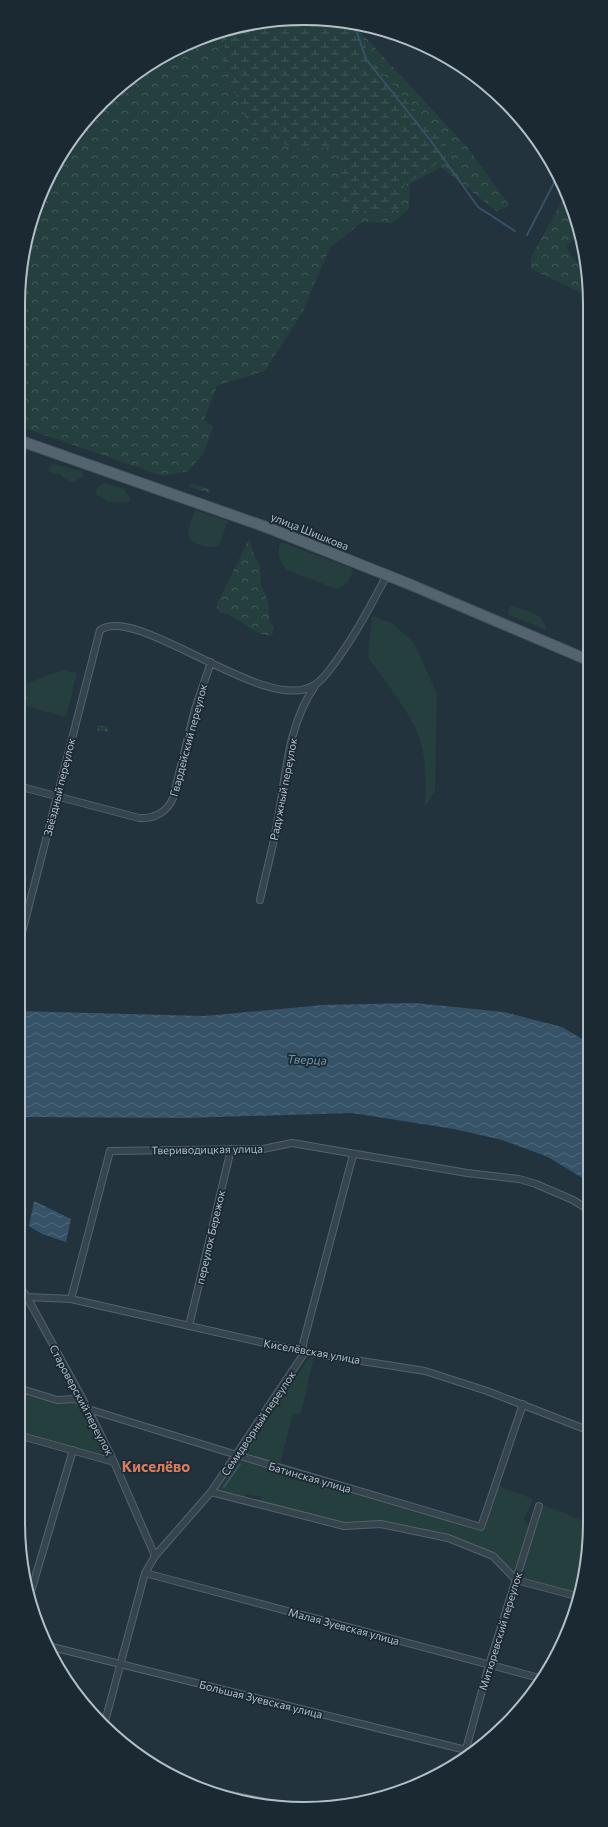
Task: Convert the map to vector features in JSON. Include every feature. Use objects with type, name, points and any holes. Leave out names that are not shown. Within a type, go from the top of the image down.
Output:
[{"type":"main road","name":"улица Шишкова","points":[[25,442],[237,516],[387,575],[583,658]]},
{"type":"street","points":[[211,662],[261,685],[284,691],[298,692],[307,689],[318,682],[340,656],[366,615],[387,575]]},
{"type":"street","name":"Звёздный переулок","points":[[25,922],[98,633],[103,628],[117,625],[150,635],[211,662]]},
{"type":"street","name":"Гвардейский переулок","points":[[56,796],[139,818],[150,818],[167,808],[172,798],[195,709],[211,662]]},
{"type":"street","name":"Радужный переулок","points":[[260,900],[276,830],[293,734],[305,702],[318,682]]},
{"type":"street","points":[[25,788],[56,796]]},
{"type":"street","name":"Твериводицкая улица","points":[[71,1299],[110,1151],[263,1149],[292,1143],[353,1155],[467,1173],[519,1179],[536,1184],[573,1200],[583,1206]]},
{"type":"street","name":"переулок Бережок","points":[[189,1326],[231,1149]]},
{"type":"street","name":"Семидворный переулок","points":[[155,1556],[211,1492],[304,1352],[304,1344],[353,1155]]},
{"type":"street","name":"Староверский переулок","points":[[25,1294],[88,1409],[114,1462],[155,1556]]},
{"type":"street","name":"Киселёвская улица","points":[[27,1297],[71,1299],[304,1352],[425,1371],[523,1404],[583,1428]]},
{"type":"street","name":"Батинская улица","points":[[25,1390],[57,1400],[75,1399],[83,1403],[88,1409],[237,1455],[481,1527],[523,1404]]},
{"type":"street","points":[[25,1437],[114,1462]]},
{"type":"street","points":[[33,1588],[73,1450]]},
{"type":"street","points":[[211,1492],[344,1526],[381,1524],[448,1538],[493,1556],[516,1580],[573,1595]]},
{"type":"street","name":"Митюревский переулок","points":[[466,1750],[489,1665],[539,1506]]},
{"type":"street","points":[[106,1719],[145,1573],[155,1556]]},
{"type":"street","name":"Малая Зуевская улица","points":[[145,1573],[536,1677]]},
{"type":"street","name":"Большая Зуевская улица","points":[[55,1648],[466,1750]]},
{"type":"green space","points":[[304,25],[340,27],[359,30],[467,147],[510,206],[496,211],[441,167],[410,184],[409,209],[392,223],[362,222],[330,248],[303,311],[265,371],[217,386],[204,420],[213,426],[204,452],[189,471],[163,476],[25,428],[25,304],[27,268],[30,250],[46,197],[62,164],[94,120],[120,94],[165,62],[197,46],[214,40],[250,30],[268,27]]},
{"type":"green space","points":[[304,25],[340,27],[361,31],[369,58],[453,153],[404,186],[399,210],[366,214],[340,203],[339,147],[300,149],[253,135],[222,62],[227,36],[250,30],[268,27]]},
{"type":"green space","points":[[563,199],[575,239],[566,246],[571,256],[581,266],[582,293],[531,269],[531,257]]},
{"type":"green space","points":[[53,464],[82,471],[83,476],[75,482],[67,480],[61,475],[49,470],[50,466]]},
{"type":"green space","points":[[107,483],[124,489],[131,500],[128,502],[109,502],[96,494],[99,486]]},
{"type":"green space","points":[[192,484],[208,488],[211,493],[189,487],[188,485]]},
{"type":"green space","points":[[195,510],[228,521],[219,545],[206,547],[190,539],[188,531]]},
{"type":"green space","points":[[249,539],[256,559],[260,565],[261,584],[269,604],[269,616],[271,624],[274,628],[272,636],[261,634],[228,614],[221,613],[217,608],[217,604]]},
{"type":"green space","points":[[281,542],[351,568],[353,571],[351,577],[347,583],[336,589],[288,570],[283,565],[279,553]]},
{"type":"green space","points":[[511,606],[539,617],[543,620],[546,630],[509,615],[508,610]]},
{"type":"green space","points":[[372,616],[392,623],[414,643],[437,694],[435,791],[425,807],[425,763],[419,737],[403,706],[368,657]]},
{"type":"green space","points":[[62,670],[77,673],[66,717],[25,706],[29,692],[25,691],[25,684]]},
{"type":"green space","points":[[25,691],[29,692],[25,702]]},
{"type":"green space","points":[[98,725],[109,728],[108,733],[97,730]]},
{"type":"green space","points":[[311,1355],[314,1356],[301,1414],[293,1413],[280,1465],[242,1454]]},
{"type":"green space","points":[[25,1392],[57,1402],[76,1403],[83,1406],[104,1450],[99,1454],[25,1434]]},
{"type":"green space","points":[[237,1460],[244,1460],[481,1529],[495,1488],[499,1486],[533,1499],[524,1519],[528,1525],[528,1530],[514,1574],[494,1554],[382,1522],[343,1524],[261,1501],[261,1497],[246,1494],[244,1497],[215,1491]]},
{"type":"green space","points":[[544,1505],[583,1521],[581,1559],[574,1593],[525,1579],[519,1575],[534,1526]]},
{"type":"water","name":"Тверца","points":[[415,1003],[504,1012],[562,1027],[583,1039],[583,1178],[548,1157],[502,1140],[454,1129],[352,1113],[185,1118],[25,1117],[25,1011],[204,1016],[323,1005]]},
{"type":"water","points":[[34,1201],[71,1219],[66,1242],[42,1234],[29,1226]]},
{"type":"waterway","points":[[356,30],[366,59],[431,141],[478,207],[515,231]]},
{"type":"waterway","points":[[527,235],[554,182]]},
{"type":"waterway","points":[[224,1487],[240,1464]]},
{"type":"district","name":"Киселёво","points":[[156,1466]]}]
